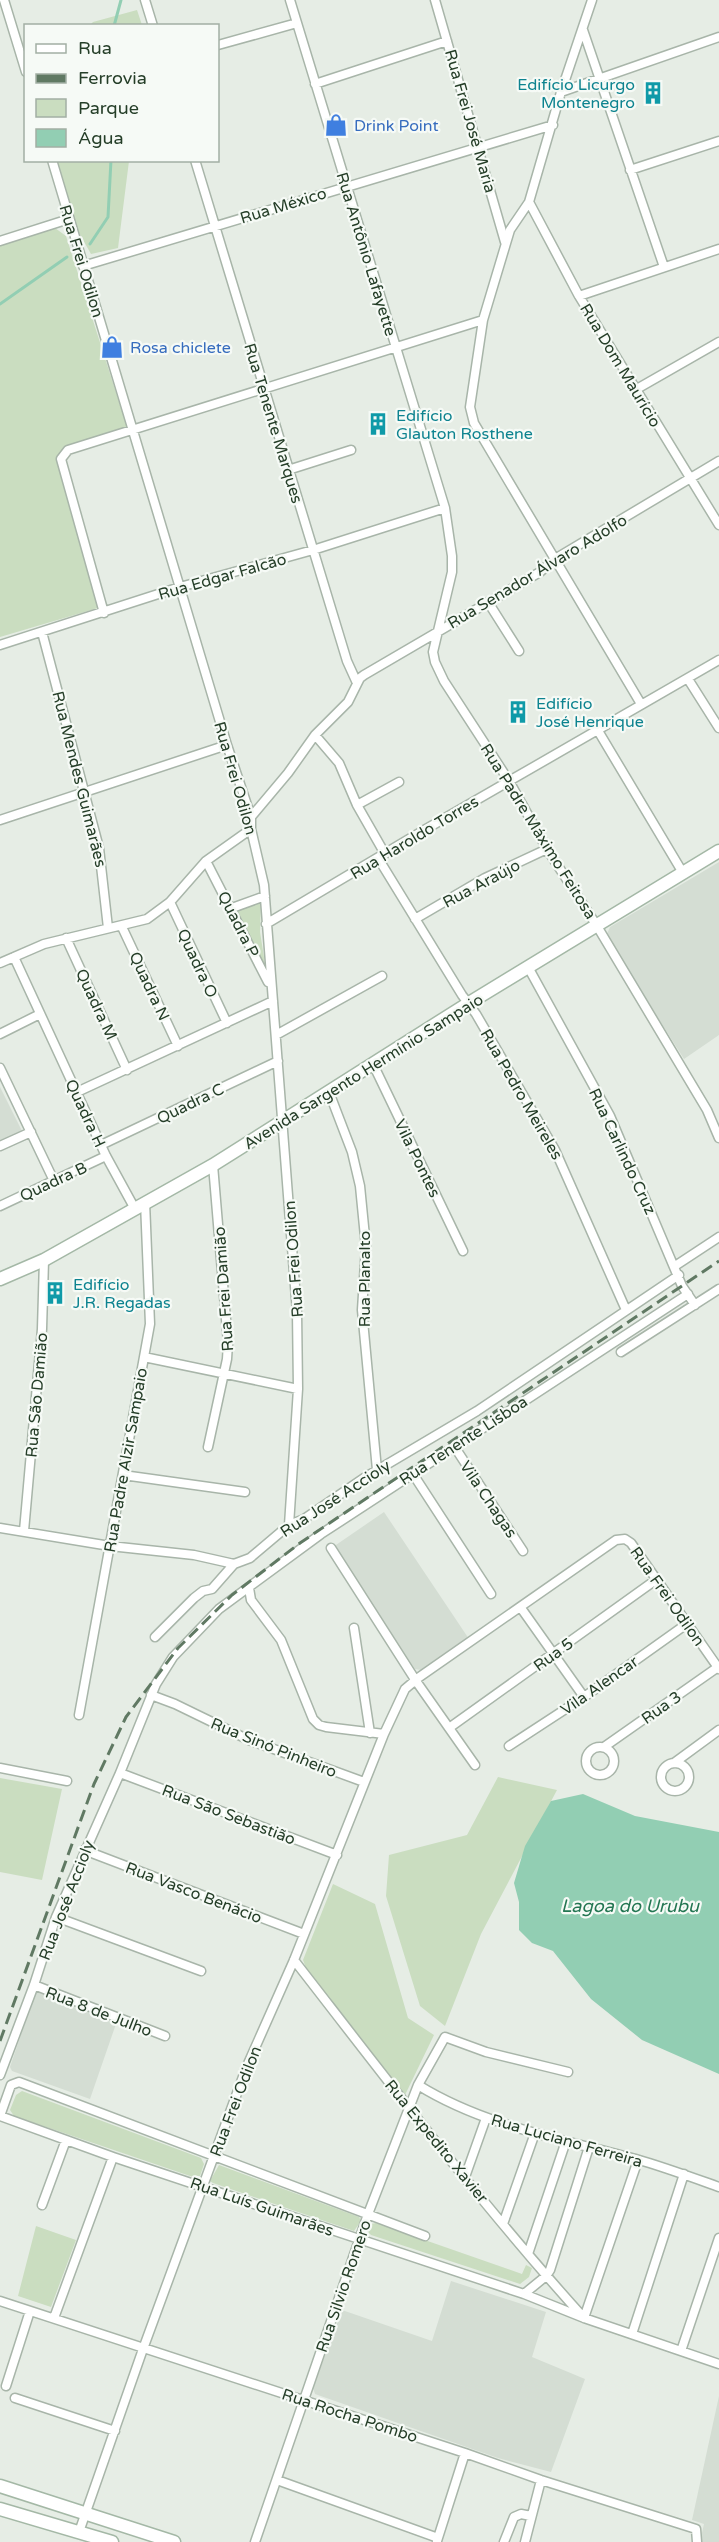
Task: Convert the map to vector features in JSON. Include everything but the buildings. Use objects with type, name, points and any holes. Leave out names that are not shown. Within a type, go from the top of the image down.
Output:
[{"type":"main road","name":"Avenida Sargento Hermínio Sampaio","points":[[1,1274],[44,1260],[213,1165],[469,1003],[719,851]]},
{"type":"main road","points":[[0,2486],[174,2542]]},
{"type":"main road","points":[[0,2509],[112,2542]]},
{"type":"street","points":[[4,0],[24,65]]},
{"type":"street","points":[[145,0],[152,24]]},
{"type":"street","name":"Rua Antônio Lafayette","points":[[290,0],[445,508]]},
{"type":"street","name":"Rua Frei José Maria","points":[[435,0],[479,146],[505,243]]},
{"type":"street","points":[[592,0],[561,92],[529,202],[510,230],[505,243],[483,320],[470,407],[474,423],[641,704]]},
{"type":"street","points":[[219,45],[297,23]]},
{"type":"street","points":[[582,29],[664,267]]},
{"type":"street","points":[[561,92],[719,38]]},
{"type":"street","points":[[315,84],[447,41]]},
{"type":"street","name":"Rua México","points":[[83,266],[553,125]]},
{"type":"street","points":[[630,170],[719,141]]},
{"type":"street","name":"Rua Frei Odilon","points":[[53,162],[227,745],[251,817],[251,829],[265,896],[297,1312],[298,1389],[289,1525]]},
{"type":"street","name":"Rua Tenente Marques","points":[[196,162],[347,661],[357,683]]},
{"type":"street","name":"Rua Dom Maurício","points":[[529,202],[579,296],[719,525]]},
{"type":"street","points":[[0,241],[69,219]]},
{"type":"street","points":[[579,296],[719,249]]},
{"type":"street","points":[[104,613],[61,459],[68,450],[131,428],[483,320]]},
{"type":"street","points":[[635,390],[719,342]]},
{"type":"street","points":[[288,470],[351,450]]},
{"type":"street","name":"Rua Senador Álvaro Adolfo","points":[[357,683],[364,675],[540,572],[555,559],[719,461]]},
{"type":"street","name":"Rua Edgar Falcão","points":[[0,645],[445,508]]},
{"type":"street","name":"Rua Padre Máximo Feitosa","points":[[445,508],[452,572],[433,652],[435,662],[444,681],[509,781],[547,849],[597,926],[707,1110],[719,1138]]},
{"type":"street","points":[[488,602],[519,651]]},
{"type":"street","name":"Rua Mendes Guimarães","points":[[42,632],[86,793],[103,870],[108,927]]},
{"type":"street","name":"Rua Haroldo Torres","points":[[266,924],[597,729],[719,660]]},
{"type":"street","points":[[688,679],[719,728]]},
{"type":"street","points":[[251,817],[288,773],[315,735],[348,702],[357,683]]},
{"type":"street","points":[[597,729],[683,873]]},
{"type":"street","name":"Rua Pedro Meireles","points":[[315,735],[339,763],[357,805],[415,919],[469,1003],[555,1150],[626,1310]]},
{"type":"street","points":[[0,820],[227,745]]},
{"type":"street","points":[[357,805],[399,782]]},
{"type":"street","points":[[0,963],[26,951],[66,938],[108,927],[122,927],[147,919],[170,902],[206,861],[251,829]]},
{"type":"street","name":"Rua Araújo","points":[[415,919],[485,878],[547,849]]},
{"type":"street","name":"Quadra P","points":[[206,861],[271,988]]},
{"type":"street","points":[[232,908],[265,896]]},
{"type":"street","name":"Quadra O","points":[[170,902],[227,1023]]},
{"type":"street","name":"Quadra N","points":[[122,927],[178,1046]]},
{"type":"street","name":"Quadra M","points":[[66,938],[128,1070]]},
{"type":"street","name":"Quadra H","points":[[14,957],[106,1156],[140,1206]]},
{"type":"street","name":"Rua Carlindo Cruz","points":[[528,967],[610,1116],[682,1286],[695,1305]]},
{"type":"street","points":[[276,1035],[382,976]]},
{"type":"street","points":[[77,1092],[273,1001]]},
{"type":"street","points":[[0,1034],[40,1014]]},
{"type":"street","name":"Quadra C","points":[[101,1145],[278,1061]]},
{"type":"street","name":"Vila Pontes","points":[[373,1064],[463,1251]]},
{"type":"street","points":[[0,1068],[54,1181]]},
{"type":"street","name":"Rua Planalto","points":[[329,1092],[352,1152],[360,1186],[366,1247],[362,1310],[377,1470]]},
{"type":"street","points":[[0,1146],[31,1132]]},
{"type":"street","name":"Quadra B","points":[[0,1206],[106,1156]]},
{"type":"street","name":"Rua Frei Damião","points":[[208,1447],[224,1374],[228,1343],[213,1165]]},
{"type":"street","name":"Rua Padre Alzir Sampaio","points":[[79,1715],[150,1324],[140,1206]]},
{"type":"street","name":"Rua José Accioly","points":[[155,1637],[194,1598],[203,1591],[212,1589],[234,1564],[250,1557],[289,1525],[304,1520],[377,1470],[477,1411],[626,1310],[719,1237]]},
{"type":"street","name":"Rua São Damião","points":[[24,1531],[40,1348],[44,1260]]},
{"type":"street","points":[[621,1353],[719,1289]]},
{"type":"street","name":"Rua Tenente Lisboa","points":[[151,1695],[173,1657],[219,1610],[321,1534],[688,1294]]},
{"type":"street","points":[[144,1357],[298,1389]]},
{"type":"street","name":"Vila Chagas","points":[[454,1446],[524,1551]]},
{"type":"street","points":[[413,1474],[491,1594]]},
{"type":"street","points":[[123,1476],[245,1492]]},
{"type":"street","points":[[0,1528],[110,1546],[194,1555],[234,1564]]},
{"type":"street","name":"Rua Frei Odilon","points":[[79,2532],[143,2349],[247,2066],[294,1960],[364,1782],[405,1689],[616,1540],[625,1539],[631,1543],[657,1579],[718,1668]]},
{"type":"street","points":[[332,1548],[416,1681],[475,1765]]},
{"type":"street","name":"Rua 5","points":[[449,1728],[657,1579]]},
{"type":"street","points":[[244,1592],[281,1640],[313,1719],[319,1725],[326,1727],[384,1734]]},
{"type":"street","points":[[521,1608],[584,1697]]},
{"type":"street","name":"Vila Alencar","points":[[509,1746],[584,1697],[688,1623]]},
{"type":"street","points":[[354,1628],[370,1732]]},
{"type":"street","name":"Rua 3","points":[[604,1748],[718,1668]]},
{"type":"street","name":"Rua José Accioly","points":[[0,2075],[34,1986],[56,1917],[120,1773],[151,1695]]},
{"type":"street","name":"Rua Sinó Pinheiro","points":[[151,1695],[175,1704],[249,1740],[364,1782]]},
{"type":"street","points":[[674,1763],[719,1730]]},
{"type":"street","points":[[0,1768],[66,1781]]},
{"type":"street","name":"Rua São Sebastião","points":[[120,1773],[337,1855]]},
{"type":"street","name":"Rua Vasco Benácio","points":[[84,1850],[304,1934]]},
{"type":"street","points":[[56,1917],[201,1971]]},
{"type":"street","name":"Rua Expedito Xavier","points":[[294,1960],[408,2108],[546,2276],[584,2318]]},
{"type":"street","name":"Rua 8 de Julho","points":[[34,1986],[165,2036]]},
{"type":"street","name":"Rua Silvio Romero","points":[[255,2542],[368,2214],[418,2085],[445,2037],[486,2052],[568,2072]]},
{"type":"street","name":"Rua Luís Guimarães","points":[[425,2236],[19,2082],[11,2085],[0,2116],[113,2157],[524,2294],[584,2318],[719,2364]]},
{"type":"street","name":"Rua Luciano Ferreira","points":[[418,2085],[442,2100],[486,2118],[638,2160],[719,2187]]},
{"type":"street","points":[[465,2177],[486,2118]]},
{"type":"street","points":[[503,2224],[535,2133]]},
{"type":"street","points":[[42,2205],[66,2140]]},
{"type":"street","points":[[528,2254],[566,2141]]},
{"type":"street","points":[[524,2294],[546,2276],[589,2147]]},
{"type":"street","points":[[54,2318],[113,2157]]},
{"type":"street","points":[[584,2318],[638,2160]]},
{"type":"street","points":[[632,2334],[684,2174]]},
{"type":"street","points":[[681,2351],[719,2238]]},
{"type":"street","name":"Rua Rocha Pombo","points":[[0,2301],[696,2529],[697,2542]]},
{"type":"street","points":[[6,2386],[30,2311]]},
{"type":"street","points":[[15,2398],[115,2431]]},
{"type":"street","points":[[277,2480],[437,2540],[465,2453]]},
{"type":"street","points":[[525,2542],[541,2480]]},
{"type":"street","points":[[504,2542],[513,2517],[521,2514],[531,2516]]},
{"type":"shaded area","points":[[719,862],[719,1035],[684,1059],[606,936],[610,927]]},
{"type":"shaded area","points":[[0,1087],[22,1131],[0,1141]]},
{"type":"shaded area","points":[[384,1512],[469,1639],[421,1670],[415,1669],[333,1547]]},
{"type":"shaded area","points":[[39,1990],[117,2021],[90,2099],[12,2071],[10,2067],[35,1993]]},
{"type":"shaded area","points":[[451,2281],[546,2312],[532,2357],[585,2379],[551,2472],[498,2458],[315,2394],[313,2388],[342,2310],[432,2341]]},
{"type":"shaded area","points":[[719,2396],[719,2542],[700,2542],[704,2524],[692,2520]]},
{"type":"green space","points":[[137,10],[142,24],[91,24]]},
{"type":"green space","points":[[57,162],[129,162],[118,248],[91,254],[78,231]]},
{"type":"green space","points":[[55,228],[66,236],[127,427],[67,446],[57,461],[98,608],[0,637],[0,244]]},
{"type":"green space","points":[[261,901],[260,932],[266,970],[236,911]]},
{"type":"green space","points":[[498,1777],[557,1790],[481,1934],[445,2026],[420,2006],[386,1896],[389,1855],[467,1835]]},
{"type":"green space","points":[[0,1778],[62,1789],[42,1880],[0,1872]]},
{"type":"green space","points":[[333,1884],[375,1904],[408,2018],[434,2035],[405,2095],[306,1968],[303,1960]]},
{"type":"green space","points":[[22,2091],[201,2158],[204,2164],[200,2176],[193,2177],[14,2116],[10,2110],[16,2095]]},
{"type":"green space","points":[[219,2165],[359,2217],[361,2221],[354,2231],[213,2183],[210,2181]]},
{"type":"green space","points":[[376,2223],[522,2274],[526,2265],[532,2268],[529,2277],[520,2284],[371,2235],[367,2231],[371,2224]]},
{"type":"green space","points":[[36,2226],[76,2240],[51,2307],[18,2296]]},
{"type":"water","name":"Lagoa do Urubu","points":[[583,1794],[635,1816],[719,1832],[719,2074],[642,2040],[591,1999],[553,1951],[532,1943],[519,1930],[519,1902],[514,1883],[525,1846],[551,1801]]},
{"type":"waterway","points":[[115,24],[121,0]]},
{"type":"waterway","points":[[90,244],[108,217],[111,162]]},
{"type":"waterway","points":[[0,304],[67,257]]},
{"type":"railway","points":[[0,2041],[94,1784],[126,1717],[178,1648],[232,1595],[300,1543],[719,1261]]},
{"type":"place","name":"Edifício Licurgo Montenegro","points":[[653,93]]},
{"type":"place","name":"Drink Point","points":[[336,125]]},
{"type":"place","name":"Rosa chiclete","points":[[112,347]]},
{"type":"place","name":"Edifício Glauton Rosthene","points":[[378,424]]},
{"type":"place","name":"Edifício José Henrique","points":[[518,712]]},
{"type":"place","name":"Edifício J.R. Regadas","points":[[55,1293]]}]
